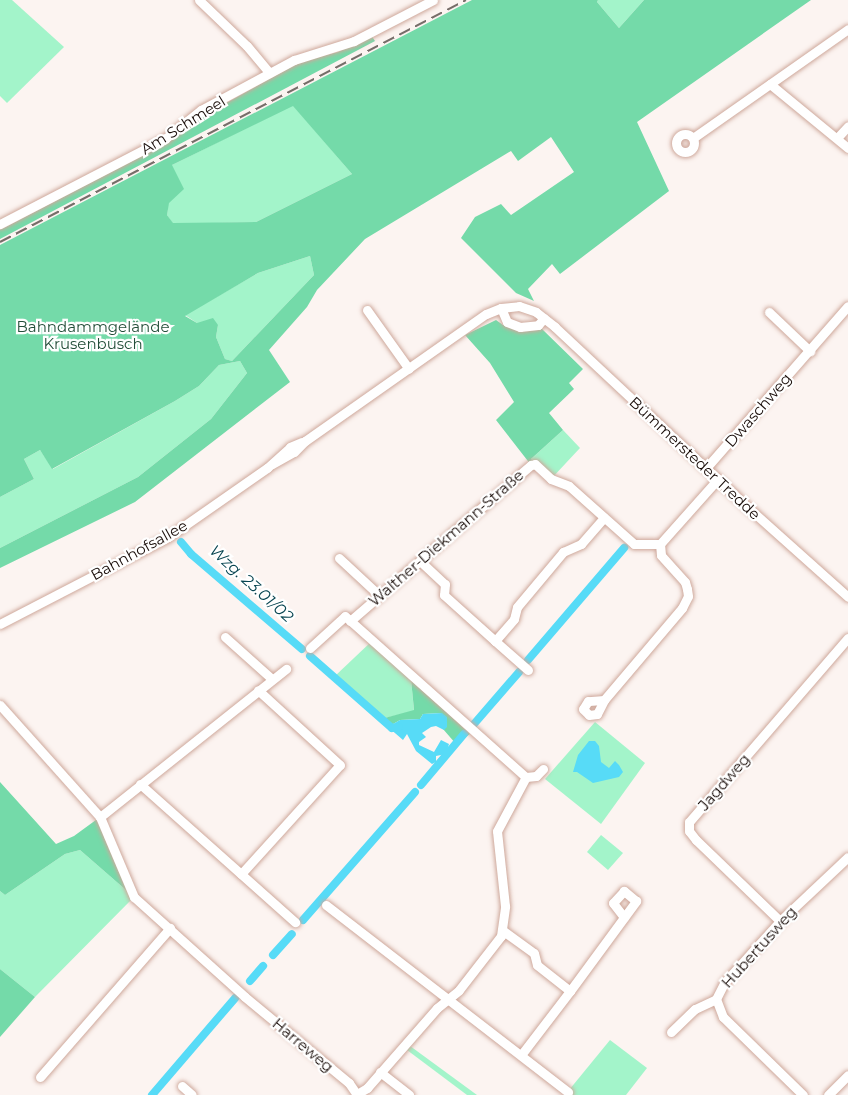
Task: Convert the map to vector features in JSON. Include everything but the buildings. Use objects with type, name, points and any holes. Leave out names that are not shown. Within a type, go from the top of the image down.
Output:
[{"type":"street","points":[[199,0],[247,46],[270,73]]},
{"type":"street","name":"Am Schmeel","points":[[0,224],[166,138],[201,110],[294,60],[354,41],[433,0]]},
{"type":"street","points":[[693,138],[848,29]]},
{"type":"street","points":[[770,84],[848,148]]},
{"type":"street","points":[[837,138],[848,126]]},
{"type":"street","name":"Dwaschweg","points":[[706,468],[848,306]]},
{"type":"street","points":[[505,307],[507,322],[520,327],[538,325],[544,318]]},
{"type":"street","name":"Bümmersteder Tredde","points":[[505,307],[528,309],[544,318],[848,597]]},
{"type":"street","name":"Bahnhofsallee","points":[[0,624],[168,537],[272,464],[290,447],[305,441],[486,314],[505,307]]},
{"type":"street","points":[[367,310],[409,369]]},
{"type":"street","points":[[769,312],[810,351]]},
{"type":"street","name":"Walther-Diekmann-Straße","points":[[310,648],[345,616],[350,621],[531,465],[535,464],[551,479],[568,486],[634,544],[660,544]]},
{"type":"street","points":[[604,700],[670,625],[686,601],[685,582],[661,555],[660,544],[718,479]]},
{"type":"street","points":[[495,641],[514,619],[518,607],[563,552],[581,544],[604,518]]},
{"type":"street","points":[[339,558],[379,595]]},
{"type":"street","points":[[420,561],[445,584],[444,595],[528,670]]},
{"type":"street","points":[[350,621],[526,777],[536,776],[543,769]]},
{"type":"street","points":[[225,637],[272,680]]},
{"type":"street","name":"Jagdweg","points":[[780,921],[696,840],[689,831],[689,822],[848,638]]},
{"type":"street","points":[[100,817],[286,669]]},
{"type":"street","points":[[242,874],[340,765],[258,690]]},
{"type":"street","name":"Harreweg","points":[[0,705],[100,817],[134,897],[245,997],[349,1083],[357,1095]]},
{"type":"street","points":[[357,1095],[367,1088],[485,960],[502,930],[505,906],[497,831],[526,777]]},
{"type":"street","points":[[140,784],[295,922]]},
{"type":"street","name":"Hubertusweg","points":[[803,1095],[723,1017],[716,999],[724,983],[780,921],[848,857]]},
{"type":"street","points":[[326,905],[449,998],[567,1092]]},
{"type":"street","points":[[520,1055],[624,917]]},
{"type":"street","points":[[40,1077],[170,928]]},
{"type":"street","points":[[502,930],[534,953],[537,965],[570,991]]},
{"type":"street","points":[[670,1032],[695,1009],[716,999]]},
{"type":"street","points":[[381,1072],[409,1095]]},
{"type":"street","points":[[828,1095],[848,1075]]},
{"type":"street","points":[[182,1086],[192,1095]]},
{"type":"green space","points":[[0,0],[12,0],[64,47],[7,103],[0,96]]},
{"type":"green space","name":"Bahndammgelände Krusenbusch","points":[[472,0],[598,0],[597,2],[619,28],[644,0],[811,0],[637,122],[669,191],[560,274],[552,264],[528,289],[534,301],[516,293],[461,238],[475,217],[501,204],[511,215],[574,172],[551,137],[518,161],[511,151],[365,239],[317,290],[307,307],[269,350],[290,382],[135,502],[0,568],[0,548],[138,477],[211,419],[247,373],[240,361],[219,365],[199,386],[175,401],[52,469],[40,450],[24,459],[34,479],[0,497],[0,245]],"holes":[[[293,106],[352,174],[256,222],[173,223],[167,215],[169,203],[184,189],[172,165]],[[310,256],[314,275],[232,361],[225,359],[216,337],[218,325],[213,318],[197,323],[185,316],[258,273]]]},
{"type":"green space","points":[[598,0],[644,0],[619,28],[597,2]]},
{"type":"green space","points":[[371,35],[375,41],[0,239],[0,230],[168,142],[201,117],[300,62],[338,52]]},
{"type":"green space","points":[[293,105],[352,174],[256,222],[173,224],[167,215],[172,165]]},
{"type":"green space","points":[[310,256],[314,275],[232,361],[225,359],[216,337],[218,325],[197,323],[185,315],[258,273]]},
{"type":"green space","points":[[496,320],[503,325],[520,330],[542,329],[583,369],[569,383],[574,389],[549,413],[563,430],[531,459],[535,464],[531,465],[496,420],[514,402],[490,363],[465,335]]},
{"type":"green space","points":[[240,361],[247,373],[211,419],[138,477],[0,548],[0,497],[34,479],[24,459],[40,450],[53,469],[199,386],[219,365]]},
{"type":"green space","points":[[563,430],[580,448],[551,479],[530,460]]},
{"type":"green space","points":[[373,640],[411,679],[414,711],[381,719],[335,676]]},
{"type":"green space","points":[[411,679],[470,734],[456,744],[443,729],[442,713],[423,714],[420,719],[400,720],[388,727],[381,719],[414,710]]},
{"type":"green space","points":[[595,722],[645,763],[601,824],[545,779]]},
{"type":"green space","points":[[0,782],[56,844],[74,836],[100,817],[134,897],[80,850],[65,854],[5,895],[0,891]]},
{"type":"green space","points":[[601,835],[623,853],[608,870],[587,852]]},
{"type":"green space","points":[[80,850],[134,897],[35,997],[0,969],[0,891],[5,895],[65,854]]},
{"type":"green space","points":[[0,969],[35,997],[0,1037]]},
{"type":"green space","points":[[610,1040],[647,1068],[626,1095],[565,1095]]},
{"type":"green space","points":[[406,1043],[477,1095],[467,1095],[403,1047]]},
{"type":"water","points":[[442,713],[447,717],[447,727],[444,730],[436,726],[431,727],[422,733],[426,737],[419,742],[419,745],[434,752],[441,740],[449,744],[446,754],[436,756],[436,762],[432,764],[416,751],[407,734],[403,740],[388,727],[400,720],[420,719],[423,714]]},
{"type":"water","points":[[589,741],[595,741],[599,746],[601,762],[609,768],[615,761],[619,765],[623,772],[619,777],[593,783],[577,772],[573,772],[578,755]]},
{"type":"waterway","name":"Wzg. 23.01/02","points":[[181,542],[191,554],[302,649]]},
{"type":"waterway","points":[[528,660],[624,548]]},
{"type":"waterway","name":"Wzg. 23.01/02","points":[[310,656],[392,728],[399,727]]},
{"type":"waterway","points":[[474,724],[519,672]]},
{"type":"waterway","points":[[421,785],[464,734]]},
{"type":"waterway","points":[[303,920],[415,792]]},
{"type":"waterway","points":[[273,955],[292,934]]},
{"type":"waterway","points":[[250,981],[263,966]]},
{"type":"waterway","points":[[152,1095],[235,998]]},
{"type":"railway","points":[[0,242],[466,0]]}]
